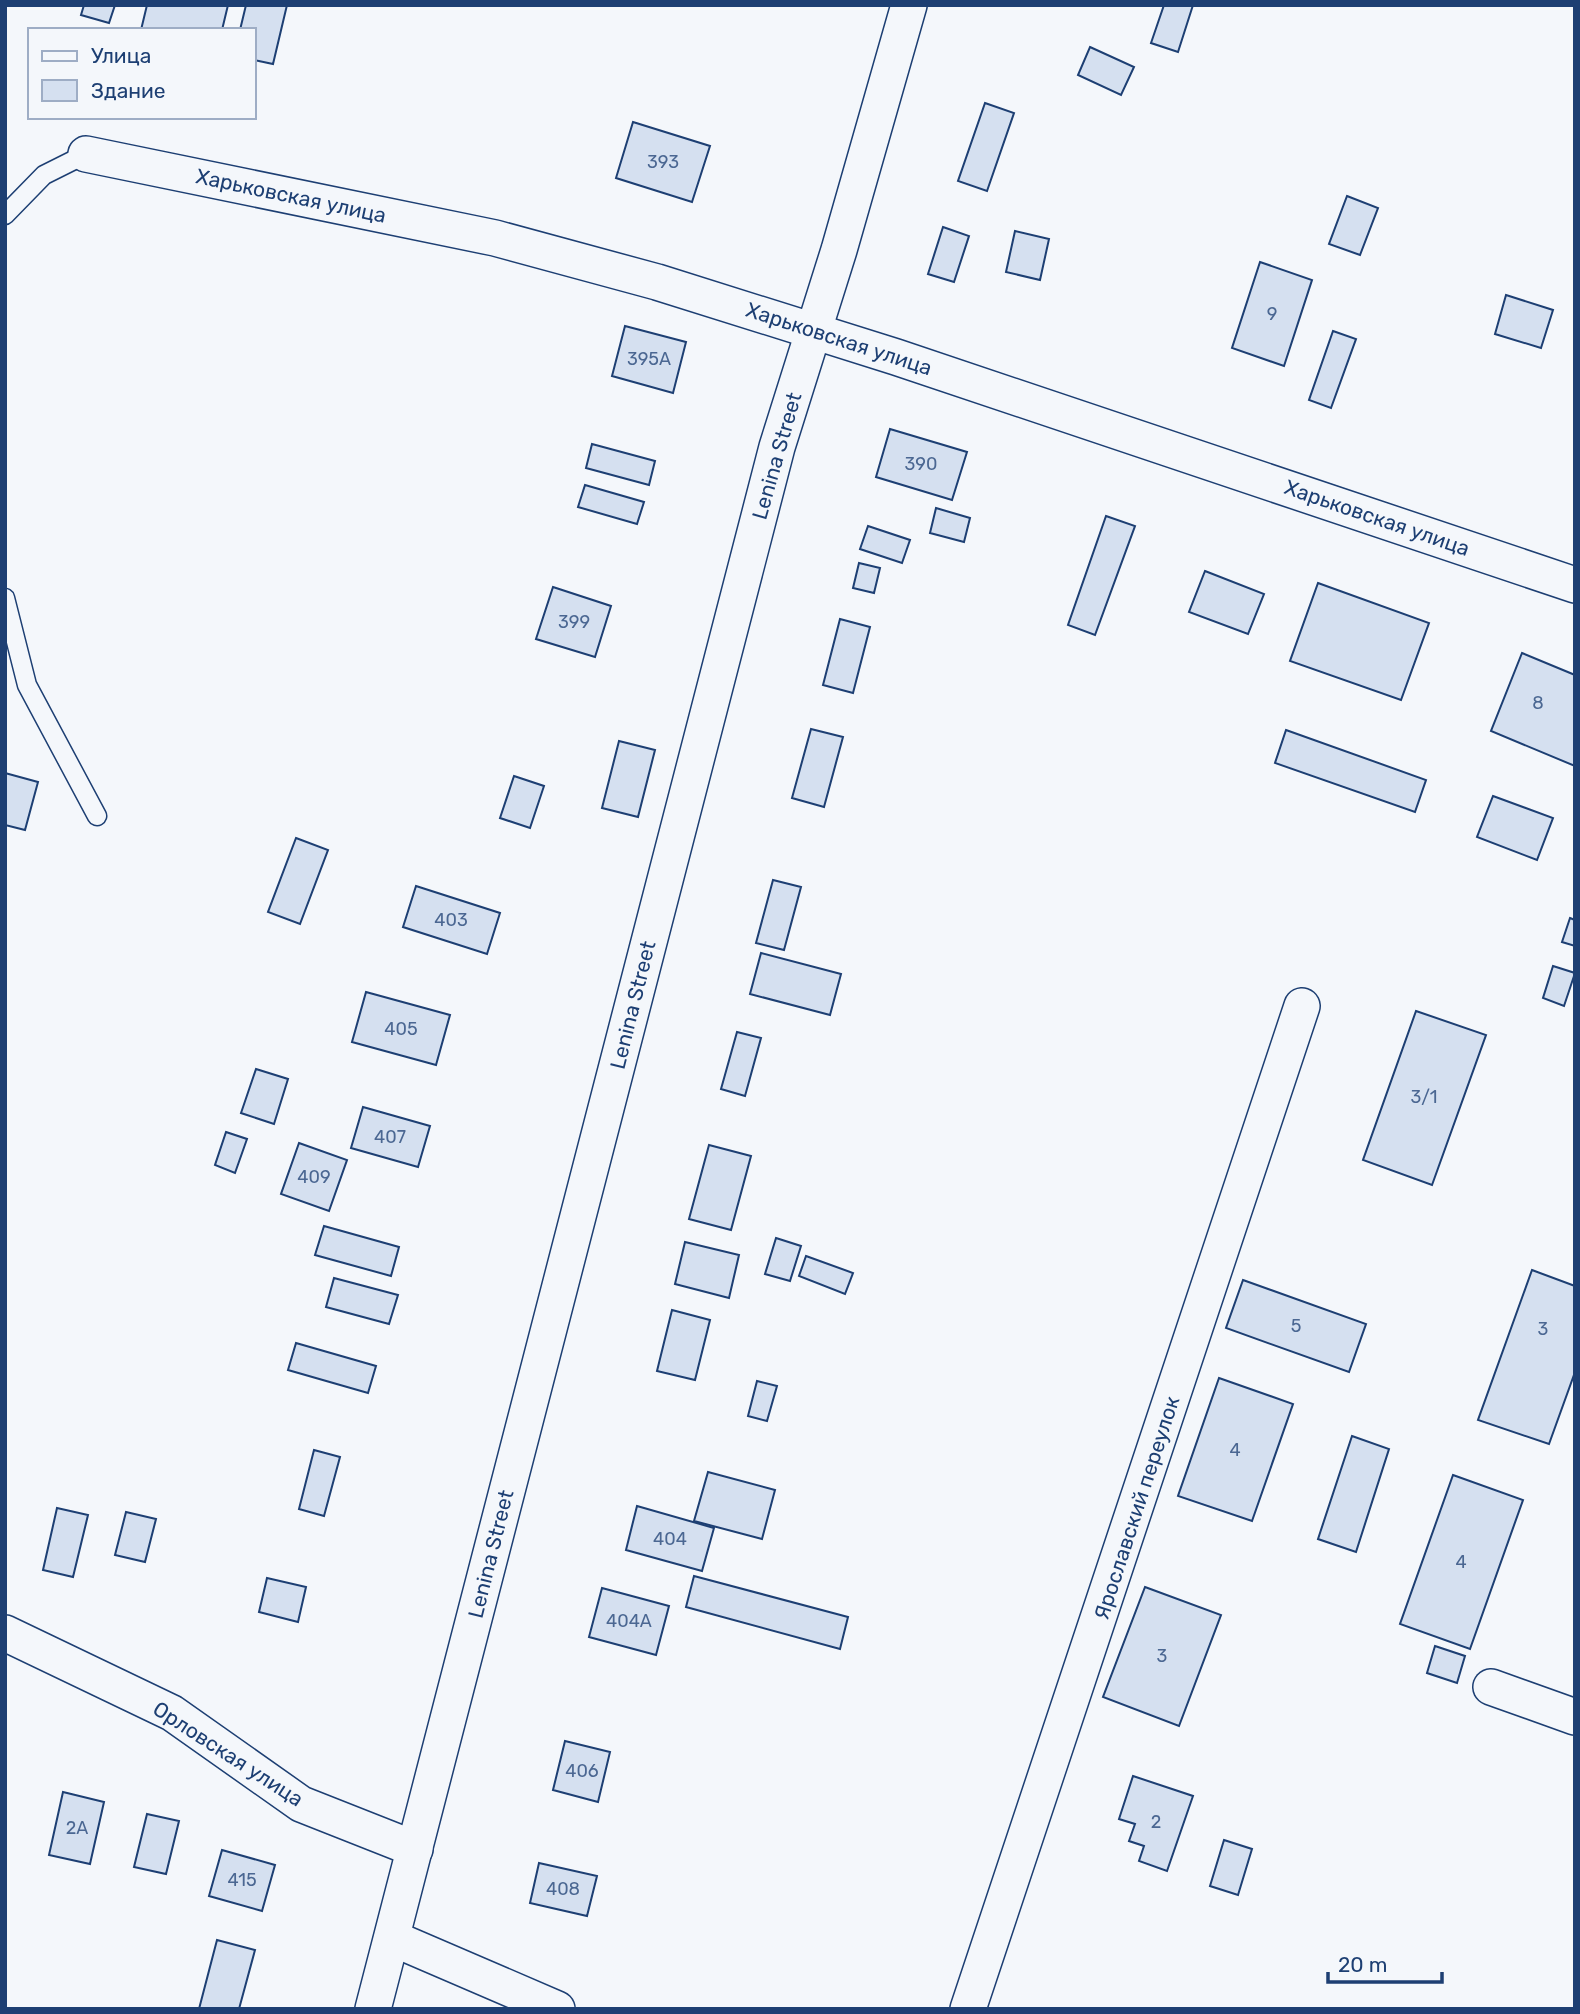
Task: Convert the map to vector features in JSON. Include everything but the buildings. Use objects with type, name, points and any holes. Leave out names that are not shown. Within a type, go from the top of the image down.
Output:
[{"type":"street","name":"Lenina Street","points":[[373,2009],[777,447],[814,331],[909,5]]},
{"type":"street","name":"Харьковская улица","points":[[86,154],[495,238],[657,282],[814,331],[1575,585]]},
{"type":"street","name":"Ярославский переулок","points":[[968,2009],[1301,1006]]},
{"type":"street","name":"Орловская улица","points":[[5,1633],[172,1713],[301,1804],[415,1849]]},
{"type":"street","points":[[1491,1687],[1575,1717]]},
{"type":"street","points":[[392,1938],[557,2009]]},
{"type":"lane","points":[[5,215],[44,175],[86,154]]},
{"type":"lane","points":[[5,598],[27,685],[97,816]]}]
